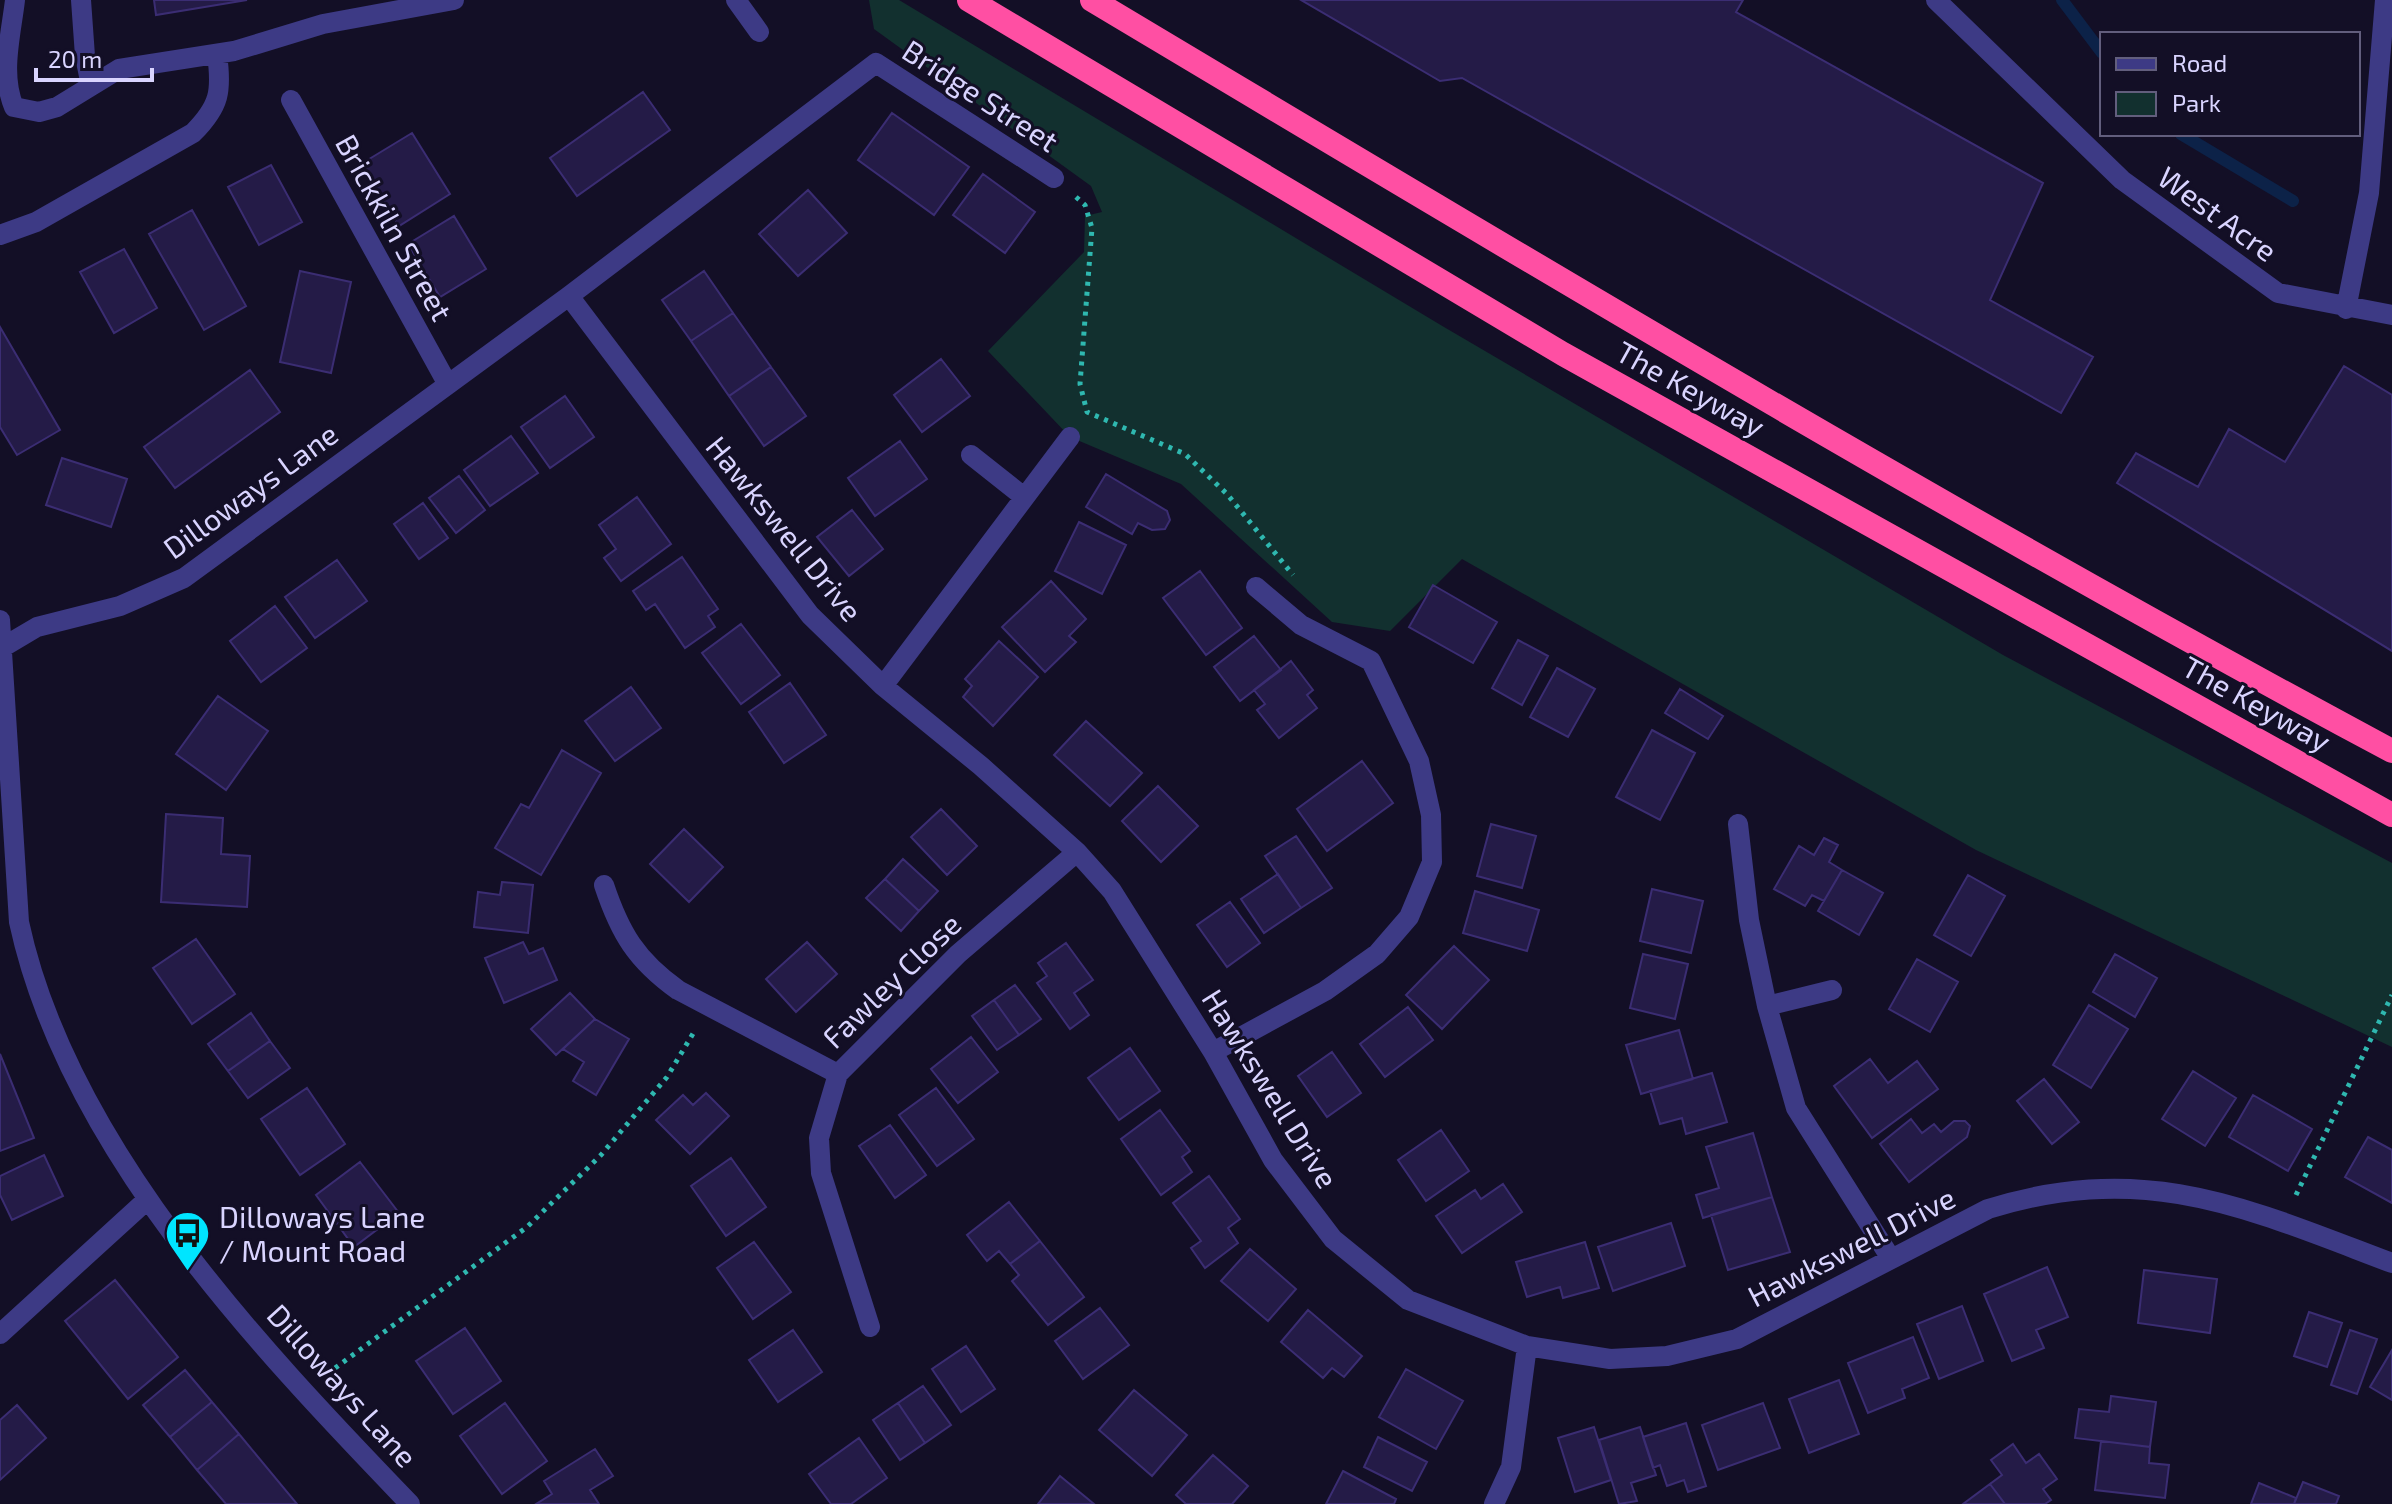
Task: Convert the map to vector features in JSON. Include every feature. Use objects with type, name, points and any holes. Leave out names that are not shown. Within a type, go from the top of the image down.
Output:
[{"type":"highway","name":"The Keyway","points":[[969,0],[1563,354],[2392,815]]},
{"type":"highway","name":"The Keyway","points":[[1092,0],[1521,257],[2128,610],[2392,751]]},
{"type":"street","points":[[15,0],[6,72],[14,107],[39,112],[57,107],[119,69],[217,54],[323,24],[454,0]]},
{"type":"street","points":[[81,0],[85,56],[91,86]]},
{"type":"street","points":[[736,0],[759,32]]},
{"type":"street","name":"West Acre","points":[[1936,0],[2122,180],[2278,293],[2346,309],[2392,315]]},
{"type":"street","points":[[2346,309],[2369,193],[2385,0]]},
{"type":"street","points":[[0,235],[36,222],[193,133],[212,115],[218,98],[217,54]]},
{"type":"street","name":"Bridge Street","points":[[876,63],[1054,178]]},
{"type":"street","name":"Dilloways Lane","points":[[400,1501],[304,1391],[148,1199],[65,1058],[26,955],[14,885],[1,648],[37,627],[120,606],[184,578],[569,296],[876,63]]},
{"type":"street","name":"Brickkiln Street","points":[[291,100],[447,383]]},
{"type":"street","name":"Hawkswell Drive","points":[[569,296],[810,615],[883,686],[981,766],[1077,852],[1112,891],[1213,1052],[1273,1160],[1333,1239],[1408,1300],[1527,1346],[1569,1354],[1633,1360],[1697,1351],[1737,1339],[1831,1293],[1890,1257],[1988,1209],[2031,1196],[2094,1189],[2185,1192],[2242,1206],[2392,1263]]},
{"type":"street","points":[[883,686],[1070,437]]},
{"type":"street","points":[[971,455],[1024,497]]},
{"type":"street","points":[[1213,1052],[1325,991],[1377,954],[1409,917],[1432,862],[1431,815],[1419,761],[1371,661],[1301,625],[1256,587]]},
{"type":"street","points":[[0,620],[1,648]]},
{"type":"street","points":[[1738,824],[1749,920],[1767,1006],[1796,1108],[1890,1257]]},
{"type":"street","name":"Fawley Close","points":[[604,885],[618,927],[633,949],[658,975],[709,1006],[838,1074],[958,954],[1077,852]]},
{"type":"street","points":[[1767,1006],[1832,990]]},
{"type":"street","points":[[838,1074],[819,1138],[821,1173],[870,1327]]},
{"type":"street","points":[[0,1334],[148,1199]]},
{"type":"street","points":[[1494,1504],[1511,1467],[1527,1346]]},
{"type":"path","points":[[1054,178],[1085,205],[1092,228],[1080,384],[1087,412],[1185,454],[1227,494],[1278,561],[1301,583]]},
{"type":"path","points":[[2295,1196],[2392,995]]},
{"type":"path","points":[[304,1391],[527,1227],[601,1155],[667,1077],[709,1006]]},
{"type":"green space","points":[[869,0],[899,0],[1444,327],[2003,655],[2392,863],[2392,1047],[1976,850],[1462,559],[1390,631],[1332,622],[1181,484],[1070,437],[988,351],[1084,252],[1085,216],[1102,212],[1091,186],[874,29]]},
{"type":"building","points":[[154,0],[247,0],[156,15]]},
{"type":"building","points":[[1301,0],[1743,0],[1736,12],[2043,183],[1990,300],[2093,357],[2061,413],[1462,78],[1440,81]]},
{"type":"building","points":[[643,92],[670,130],[577,196],[550,158]]},
{"type":"building","points":[[892,113],[969,167],[934,215],[858,160]]},
{"type":"building","points":[[412,133],[450,194],[399,226],[361,164]]},
{"type":"building","points":[[271,165],[302,222],[259,245],[228,187]]},
{"type":"building","points":[[983,174],[1035,212],[1005,253],[953,215]]},
{"type":"building","points":[[808,190],[847,233],[798,276],[759,234]]},
{"type":"building","points":[[192,210],[246,306],[204,330],[149,234]]},
{"type":"building","points":[[454,216],[486,269],[440,297],[408,244]]},
{"type":"building","points":[[124,249],[157,308],[114,333],[80,272]]},
{"type":"building","points":[[300,271],[351,282],[331,373],[280,362]]},
{"type":"building","points":[[704,271],[733,313],[691,341],[662,300]]},
{"type":"building","points":[[733,313],[771,367],[729,396],[691,341]]},
{"type":"building","points":[[0,327],[60,430],[17,455],[0,427]]},
{"type":"building","points":[[941,359],[970,396],[922,432],[894,395]]},
{"type":"building","points":[[2344,366],[2392,395],[2392,651],[2117,483],[2136,453],[2198,487],[2229,429],[2285,462]]},
{"type":"building","points":[[771,367],[806,416],[764,446],[729,396]]},
{"type":"building","points":[[250,370],[280,412],[175,488],[144,447]]},
{"type":"building","points":[[565,396],[594,437],[550,468],[521,427]]},
{"type":"building","points":[[511,436],[538,473],[490,506],[464,470]]},
{"type":"building","points":[[900,441],[927,479],[875,516],[848,478]]},
{"type":"building","points":[[62,458],[127,479],[111,527],[46,505]]},
{"type":"building","points":[[1106,474],[1167,511],[1170,520],[1165,529],[1152,530],[1138,523],[1132,534],[1086,507]]},
{"type":"building","points":[[459,476],[485,510],[456,533],[429,498]]},
{"type":"building","points":[[637,497],[671,544],[621,581],[604,558],[616,549],[599,525]]},
{"type":"building","points":[[423,503],[448,538],[419,559],[394,524]]},
{"type":"building","points":[[852,510],[883,549],[849,576],[817,537]]},
{"type":"building","points":[[1079,522],[1126,545],[1102,594],[1055,571]]},
{"type":"building","points":[[682,557],[718,609],[708,616],[715,627],[685,648],[655,604],[646,610],[633,591]]},
{"type":"building","points":[[337,560],[367,601],[315,638],[285,597]]},
{"type":"building","points":[[1200,571],[1242,628],[1206,655],[1163,598]]},
{"type":"building","points":[[1051,581],[1086,619],[1069,636],[1076,642],[1045,672],[1002,627]]},
{"type":"building","points":[[1433,585],[1497,622],[1473,663],[1409,627]]},
{"type":"building","points":[[275,606],[307,648],[261,682],[230,641]]},
{"type":"building","points":[[741,624],[780,675],[741,704],[702,653]]},
{"type":"building","points":[[1254,636],[1281,670],[1240,701],[1214,667]]},
{"type":"building","points":[[1518,640],[1548,656],[1522,705],[1492,688]]},
{"type":"building","points":[[999,641],[1038,677],[993,726],[963,697],[972,686],[965,679]]},
{"type":"building","points":[[1291,661],[1313,690],[1307,695],[1317,708],[1279,738],[1257,710],[1265,704],[1254,690]]},
{"type":"building","points":[[1557,668],[1595,689],[1568,737],[1530,717]]},
{"type":"building","points":[[790,683],[826,735],[784,763],[749,712]]},
{"type":"building","points":[[631,687],[661,728],[615,761],[585,721]]},
{"type":"building","points":[[1680,689],[1723,716],[1708,739],[1665,713]]},
{"type":"building","points":[[218,696],[268,731],[226,790],[176,754]]},
{"type":"building","points":[[1086,721],[1142,773],[1110,806],[1054,755]]},
{"type":"building","points":[[1652,730],[1695,753],[1660,820],[1616,797]]},
{"type":"building","points":[[562,750],[601,773],[541,875],[495,848],[521,804],[529,808]]},
{"type":"building","points":[[1362,761],[1393,803],[1327,851],[1297,809]]},
{"type":"building","points":[[1158,786],[1198,826],[1161,862],[1122,821]]},
{"type":"building","points":[[941,809],[977,846],[947,875],[911,837]]},
{"type":"building","points":[[166,814],[223,818],[221,854],[250,856],[247,907],[161,902]]},
{"type":"building","points":[[1491,824],[1536,836],[1522,888],[1477,876]]},
{"type":"building","points":[[684,829],[723,867],[689,902],[650,864]]},
{"type":"building","points":[[1296,836],[1332,888],[1301,908],[1265,856]]},
{"type":"building","points":[[1824,838],[1838,845],[1829,862],[1842,870],[1824,901],[1812,895],[1805,906],[1774,889],[1799,846],[1814,855]]},
{"type":"building","points":[[903,859],[938,891],[919,911],[885,879]]},
{"type":"building","points":[[1842,870],[1883,893],[1859,935],[1818,911]]},
{"type":"building","points":[[1278,874],[1301,908],[1264,933],[1241,899]]},
{"type":"building","points":[[1968,875],[2005,896],[1971,956],[1934,935]]},
{"type":"building","points":[[885,879],[919,911],[901,931],[866,898]]},
{"type":"building","points":[[502,882],[533,885],[528,933],[474,927],[478,892],[500,895]]},
{"type":"building","points":[[1652,889],[1703,901],[1691,953],[1640,941]]},
{"type":"building","points":[[1475,891],[1539,910],[1527,951],[1463,933]]},
{"type":"building","points":[[1230,902],[1260,943],[1227,967],[1197,925]]},
{"type":"building","points":[[196,939],[235,994],[192,1024],[153,968]]},
{"type":"building","points":[[523,942],[529,954],[543,948],[557,980],[504,1003],[485,958]]},
{"type":"building","points":[[807,942],[837,974],[796,1012],[766,979]]},
{"type":"building","points":[[1066,943],[1093,980],[1074,993],[1089,1015],[1070,1029],[1037,983],[1047,976],[1038,963]]},
{"type":"building","points":[[1454,946],[1489,980],[1442,1029],[1406,995]]},
{"type":"building","points":[[1643,954],[1688,964],[1675,1019],[1630,1008]]},
{"type":"building","points":[[2115,954],[2157,978],[2135,1017],[2093,992]]},
{"type":"building","points":[[1917,959],[1958,982],[1930,1032],[1889,1009]]},
{"type":"building","points":[[1015,985],[1041,1019],[1019,1035],[994,1000]]},
{"type":"building","points":[[570,993],[595,1019],[556,1055],[531,1029]]},
{"type":"building","points":[[994,1000],[1019,1035],[997,1050],[972,1016]]},
{"type":"building","points":[[2089,1005],[2128,1029],[2091,1088],[2053,1065]]},
{"type":"building","points":[[1408,1007],[1433,1040],[1385,1077],[1360,1044]]},
{"type":"building","points":[[251,1013],[270,1041],[228,1071],[208,1044]]},
{"type":"building","points":[[595,1019],[629,1039],[596,1095],[573,1081],[584,1062],[563,1049]]},
{"type":"building","points":[[1679,1030],[1693,1079],[1641,1094],[1626,1045]]},
{"type":"building","points":[[971,1037],[998,1072],[958,1103],[931,1069]]},
{"type":"building","points":[[270,1041],[290,1068],[248,1098],[228,1071]]},
{"type":"building","points":[[1130,1048],[1160,1091],[1119,1120],[1088,1078]]},
{"type":"building","points":[[1332,1052],[1361,1093],[1327,1117],[1298,1076]]},
{"type":"building","points":[[0,1054],[34,1138],[0,1151]]},
{"type":"building","points":[[1870,1059],[1888,1083],[1917,1061],[1938,1089],[1872,1138],[1834,1086]]},
{"type":"building","points":[[2193,1071],[2236,1098],[2205,1146],[2162,1119]]},
{"type":"building","points":[[1712,1073],[1727,1122],[1686,1134],[1682,1118],[1660,1124],[1650,1091]]},
{"type":"building","points":[[2044,1079],[2079,1122],[2052,1144],[2017,1101]]},
{"type":"building","points":[[307,1088],[345,1144],[300,1175],[261,1119]]},
{"type":"building","points":[[936,1088],[974,1139],[937,1166],[899,1115]]},
{"type":"building","points":[[706,1093],[729,1116],[690,1154],[656,1120],[683,1095],[693,1105]]},
{"type":"building","points":[[2253,1095],[2312,1129],[2288,1171],[2229,1137]]},
{"type":"building","points":[[1160,1110],[1190,1151],[1182,1157],[1192,1172],[1161,1195],[1121,1139]]},
{"type":"building","points":[[1911,1119],[1922,1133],[1934,1124],[1941,1132],[1954,1121],[1965,1121],[1970,1126],[1967,1137],[1909,1182],[1880,1144]]},
{"type":"building","points":[[890,1125],[926,1175],[895,1198],[859,1146]]},
{"type":"building","points":[[1441,1130],[1469,1171],[1426,1201],[1398,1160]]},
{"type":"building","points":[[1753,1133],[1772,1197],[1703,1218],[1696,1195],[1719,1188],[1706,1147]]},
{"type":"building","points":[[2368,1137],[2392,1150],[2392,1203],[2345,1177]]},
{"type":"building","points":[[44,1155],[63,1196],[12,1220],[0,1195],[0,1176]]},
{"type":"building","points":[[731,1158],[766,1207],[726,1236],[691,1186]]},
{"type":"building","points":[[360,1162],[399,1213],[354,1247],[316,1195]]},
{"type":"building","points":[[1209,1176],[1240,1219],[1228,1228],[1238,1243],[1205,1268],[1191,1248],[1201,1241],[1173,1203]]},
{"type":"building","points":[[1503,1184],[1522,1212],[1462,1253],[1436,1216],[1475,1190],[1481,1199]]},
{"type":"building","points":[[1772,1197],[1790,1252],[1728,1270],[1711,1215]]},
{"type":"building","points":[[1009,1202],[1040,1241],[1010,1264],[999,1251],[987,1261],[967,1235]]},
{"type":"building","points":[[1671,1223],[1685,1266],[1613,1291],[1598,1247]]},
{"type":"building","points":[[1040,1241],[1084,1297],[1048,1325],[1012,1281],[1019,1275],[1010,1264]]},
{"type":"building","points":[[754,1242],[791,1292],[753,1319],[717,1268]]},
{"type":"building","points":[[1585,1242],[1599,1288],[1563,1298],[1560,1287],[1527,1297],[1516,1262]]},
{"type":"building","points":[[1250,1249],[1296,1289],[1268,1321],[1221,1281]]},
{"type":"building","points":[[2047,1267],[2068,1317],[2036,1330],[2044,1348],[2012,1361],[1984,1294]]},
{"type":"building","points":[[2144,1270],[2217,1279],[2210,1333],[2138,1323]]},
{"type":"building","points":[[115,1280],[178,1357],[128,1399],[65,1321]]},
{"type":"building","points":[[1962,1306],[1983,1361],[1939,1379],[1917,1324]]},
{"type":"building","points":[[1100,1308],[1129,1345],[1083,1379],[1055,1341]]},
{"type":"building","points":[[1308,1310],[1362,1356],[1344,1377],[1332,1368],[1323,1378],[1281,1342]]},
{"type":"building","points":[[2309,1312],[2342,1323],[2327,1367],[2294,1356]]},
{"type":"building","points":[[465,1328],[501,1381],[453,1414],[416,1361]]},
{"type":"building","points":[[793,1330],[822,1372],[778,1402],[749,1360]]},
{"type":"building","points":[[2350,1330],[2377,1339],[2357,1394],[2331,1385]]},
{"type":"building","points":[[1913,1337],[1929,1378],[1902,1389],[1905,1398],[1868,1413],[1848,1363]]},
{"type":"building","points":[[966,1346],[995,1389],[961,1412],[932,1369]]},
{"type":"building","points":[[2392,1350],[2392,1400],[2370,1387]]},
{"type":"building","points":[[1406,1369],[1463,1401],[1436,1449],[1379,1417]]},
{"type":"building","points":[[185,1370],[212,1402],[170,1437],[143,1405]]},
{"type":"building","points":[[1839,1380],[1859,1434],[1809,1453],[1789,1399]]},
{"type":"building","points":[[923,1386],[951,1425],[925,1443],[898,1403]]},
{"type":"building","points":[[1134,1390],[1187,1435],[1152,1476],[1099,1430]]},
{"type":"building","points":[[2111,1396],[2156,1402],[2150,1447],[2075,1438],[2079,1409],[2109,1412]]},
{"type":"building","points":[[212,1402],[239,1434],[197,1470],[170,1437]]},
{"type":"building","points":[[505,1403],[547,1461],[502,1494],[460,1436]]},
{"type":"building","points":[[898,1403],[925,1443],[900,1460],[873,1420]]},
{"type":"building","points":[[1763,1403],[1780,1448],[1718,1470],[1702,1425]]},
{"type":"building","points":[[17,1405],[46,1438],[0,1480],[0,1420]]},
{"type":"building","points":[[1686,1423],[1706,1486],[1688,1492],[1684,1480],[1667,1486],[1660,1465],[1653,1468],[1643,1437]]},
{"type":"building","points":[[1594,1427],[1611,1480],[1575,1492],[1558,1438]]},
{"type":"building","points":[[1640,1427],[1656,1475],[1631,1483],[1637,1501],[1619,1504],[1599,1440]]},
{"type":"building","points":[[239,1434],[297,1504],[226,1504],[197,1470]]},
{"type":"building","points":[[1378,1437],[1427,1462],[1412,1491],[1364,1467]]},
{"type":"building","points":[[859,1438],[887,1478],[851,1504],[831,1504],[809,1474]]},
{"type":"building","points":[[2101,1441],[2150,1447],[2149,1463],[2169,1465],[2165,1498],[2095,1490]]},
{"type":"building","points":[[2013,1444],[2026,1463],[2039,1454],[2057,1479],[2043,1489],[2051,1500],[2045,1504],[2005,1504],[1990,1484],[2002,1475],[1991,1460]]},
{"type":"building","points":[[595,1449],[613,1476],[590,1490],[599,1504],[536,1504],[552,1494],[544,1481]]},
{"type":"building","points":[[1213,1455],[1248,1486],[1232,1504],[1186,1504],[1176,1495]]},
{"type":"building","points":[[1343,1471],[1396,1499],[1394,1504],[1326,1504]]},
{"type":"building","points":[[1060,1476],[1094,1504],[1038,1504]]},
{"type":"building","points":[[2303,1482],[2339,1496],[2336,1504],[2294,1504]]},
{"type":"building","points":[[2259,1483],[2296,1498],[2294,1504],[2251,1504]]},
{"type":"building","points":[[1990,1484],[2005,1504],[1963,1504]]},
{"type":"waterway","points":[[2062,0],[2100,50]]},
{"type":"waterway","points":[[2184,136],[2293,201]]},
{"type":"place","name":"Dilloways Lane / Mount Road","points":[[188,1272]]}]
